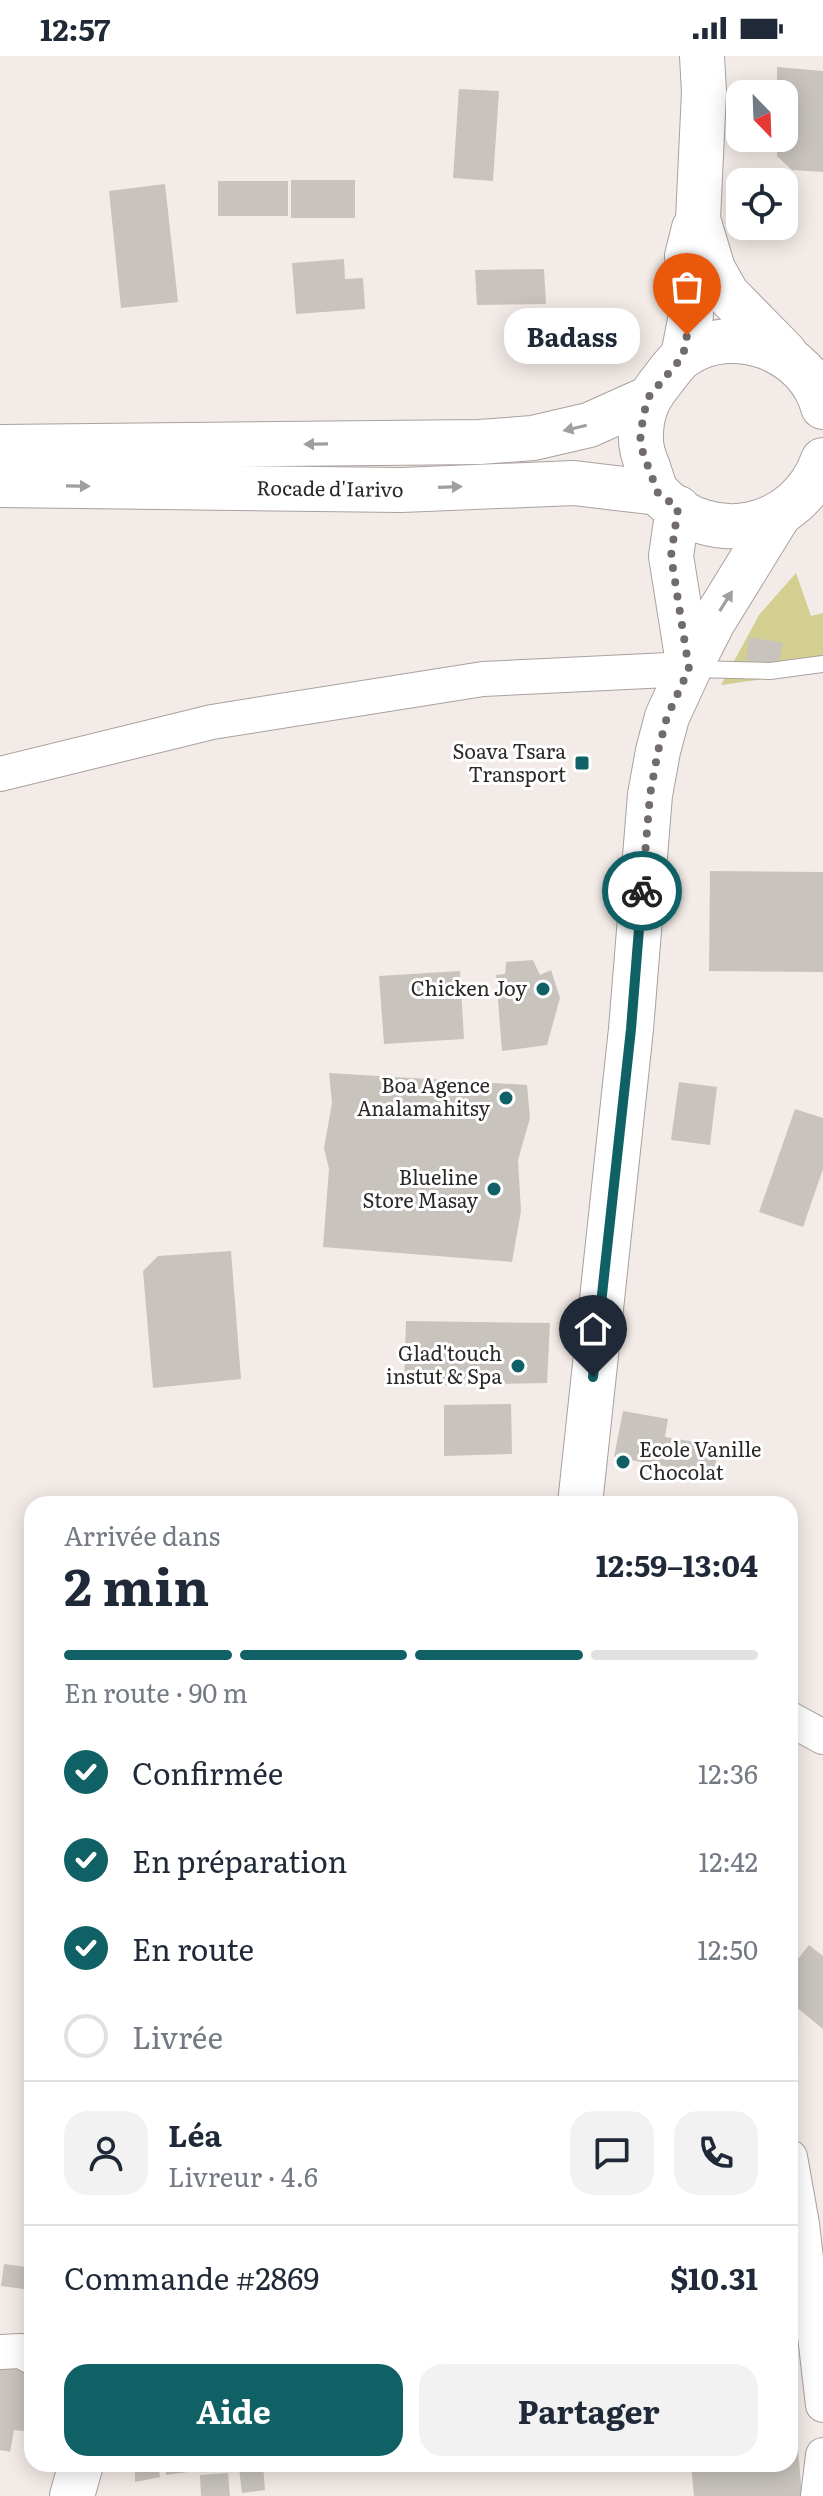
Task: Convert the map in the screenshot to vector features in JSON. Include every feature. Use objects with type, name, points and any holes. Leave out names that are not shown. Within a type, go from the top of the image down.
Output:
[{"type":"main road","points":[[702,56],[704,92],[698,219],[713,269],[727,294],[812,381]]},
{"type":"main road","points":[[683,356],[691,315],[687,256],[691,234],[698,219]]},
{"type":"main road","points":[[0,447],[480,442],[533,438],[589,425],[647,399],[683,356],[710,344],[731,341],[751,342],[771,348],[812,381]]},
{"type":"main road","points":[[647,399],[640,435],[643,453],[668,501],[671,556],[689,669]]},
{"type":"main road","name":"Rocade d'Iarivo","points":[[0,485],[401,490],[563,483],[668,501],[696,519],[717,525],[749,525],[808,488]]},
{"type":"main road","points":[[581,1496],[631,1029],[650,795],[667,717],[713,622],[808,488]]},
{"type":"main road","points":[[72,2496],[79,2472]]},
{"type":"street","points":[[0,774],[212,722],[483,679],[689,669]]},
{"type":"street","points":[[798,1723],[823,1737]]},
{"type":"street","points":[[798,2202],[818,2324],[823,2405]]},
{"type":"street","points":[[0,2352],[24,2353]]},
{"type":"street","points":[[818,2496],[823,2455]]},
{"type":"lane","points":[[689,669],[770,671],[823,664]]},
{"type":"shaded area","points":[[796,573],[811,616],[823,613],[823,671],[721,685],[759,615]]},
{"type":"building","points":[[777,67],[823,71],[823,172],[790,168],[777,156],[777,152],[798,152],[798,80],[777,80]]},
{"type":"building","points":[[459,89],[499,91],[493,181],[453,178]]},
{"type":"building","points":[[291,180],[355,180],[355,218],[291,218]]},
{"type":"building","points":[[218,181],[288,181],[288,216],[218,216]]},
{"type":"building","points":[[165,184],[178,302],[121,308],[109,191]]},
{"type":"building","points":[[344,259],[345,279],[363,278],[365,309],[296,314],[292,263]]},
{"type":"building","points":[[544,269],[546,304],[477,305],[475,270]]},
{"type":"building","points":[[749,637],[783,643],[778,665],[746,660]]},
{"type":"building","points":[[710,871],[823,872],[823,972],[709,971]]},
{"type":"building","points":[[533,960],[540,975],[551,970],[560,998],[547,1045],[502,1051],[496,975],[505,974],[506,962]]},
{"type":"building","points":[[460,971],[464,1039],[384,1044],[379,976]]},
{"type":"building","points":[[329,1073],[527,1085],[530,1118],[518,1160],[521,1211],[512,1262],[323,1247],[329,1169],[324,1148],[332,1103]]},
{"type":"building","points":[[679,1082],[717,1087],[710,1145],[671,1140]]},
{"type":"building","points":[[795,1109],[823,1118],[823,1169],[803,1227],[759,1212]]},
{"type":"building","points":[[231,1251],[241,1379],[153,1388],[143,1271],[158,1256]]},
{"type":"building","points":[[406,1321],[550,1323],[547,1383],[404,1386]]},
{"type":"building","points":[[511,1404],[512,1454],[444,1456],[444,1405]]},
{"type":"building","points":[[623,1411],[668,1419],[665,1437],[719,1446],[713,1475],[614,1457]]},
{"type":"building","points":[[809,1945],[823,1956],[823,2029],[798,2009],[798,1959]]},
{"type":"building","points":[[4,2264],[24,2267],[24,2289],[1,2286]]},
{"type":"building","points":[[0,2364],[24,2366],[24,2431],[14,2430],[10,2452],[0,2450]]},
{"type":"building","points":[[798,2449],[802,2496],[694,2496],[692,2472],[798,2472]]},
{"type":"building","points":[[135,2472],[159,2472],[160,2477],[135,2482]]},
{"type":"building","points":[[239,2472],[264,2472],[265,2490],[242,2493]]},
{"type":"building","points":[[228,2473],[230,2496],[201,2496],[200,2475]]},
{"type":"way so far","points":[[642,891],[650,795],[658,751],[667,717],[689,669],[671,556],[678,508],[658,493],[643,453],[640,435],[647,399],[683,356],[687,335]]},
{"type":"place","name":"Badass","points":[[687,335]]},
{"type":"place","name":"Soava Tsara Transport","points":[[582,763]]},
{"type":"place","name":"Chicken Joy","points":[[543,989]]},
{"type":"place","name":"Boa Agence Analamahitsy","points":[[506,1098]]},
{"type":"place","name":"Blueline Store Masay","points":[[494,1189]]},
{"type":"place","name":"Glad'touch instut & Spa","points":[[518,1366]]},
{"type":"place","name":"Ecole Vanille Chocolat","points":[[623,1462]]},
{"type":"route","points":[[593,1377],[631,1029],[642,891]]}]
